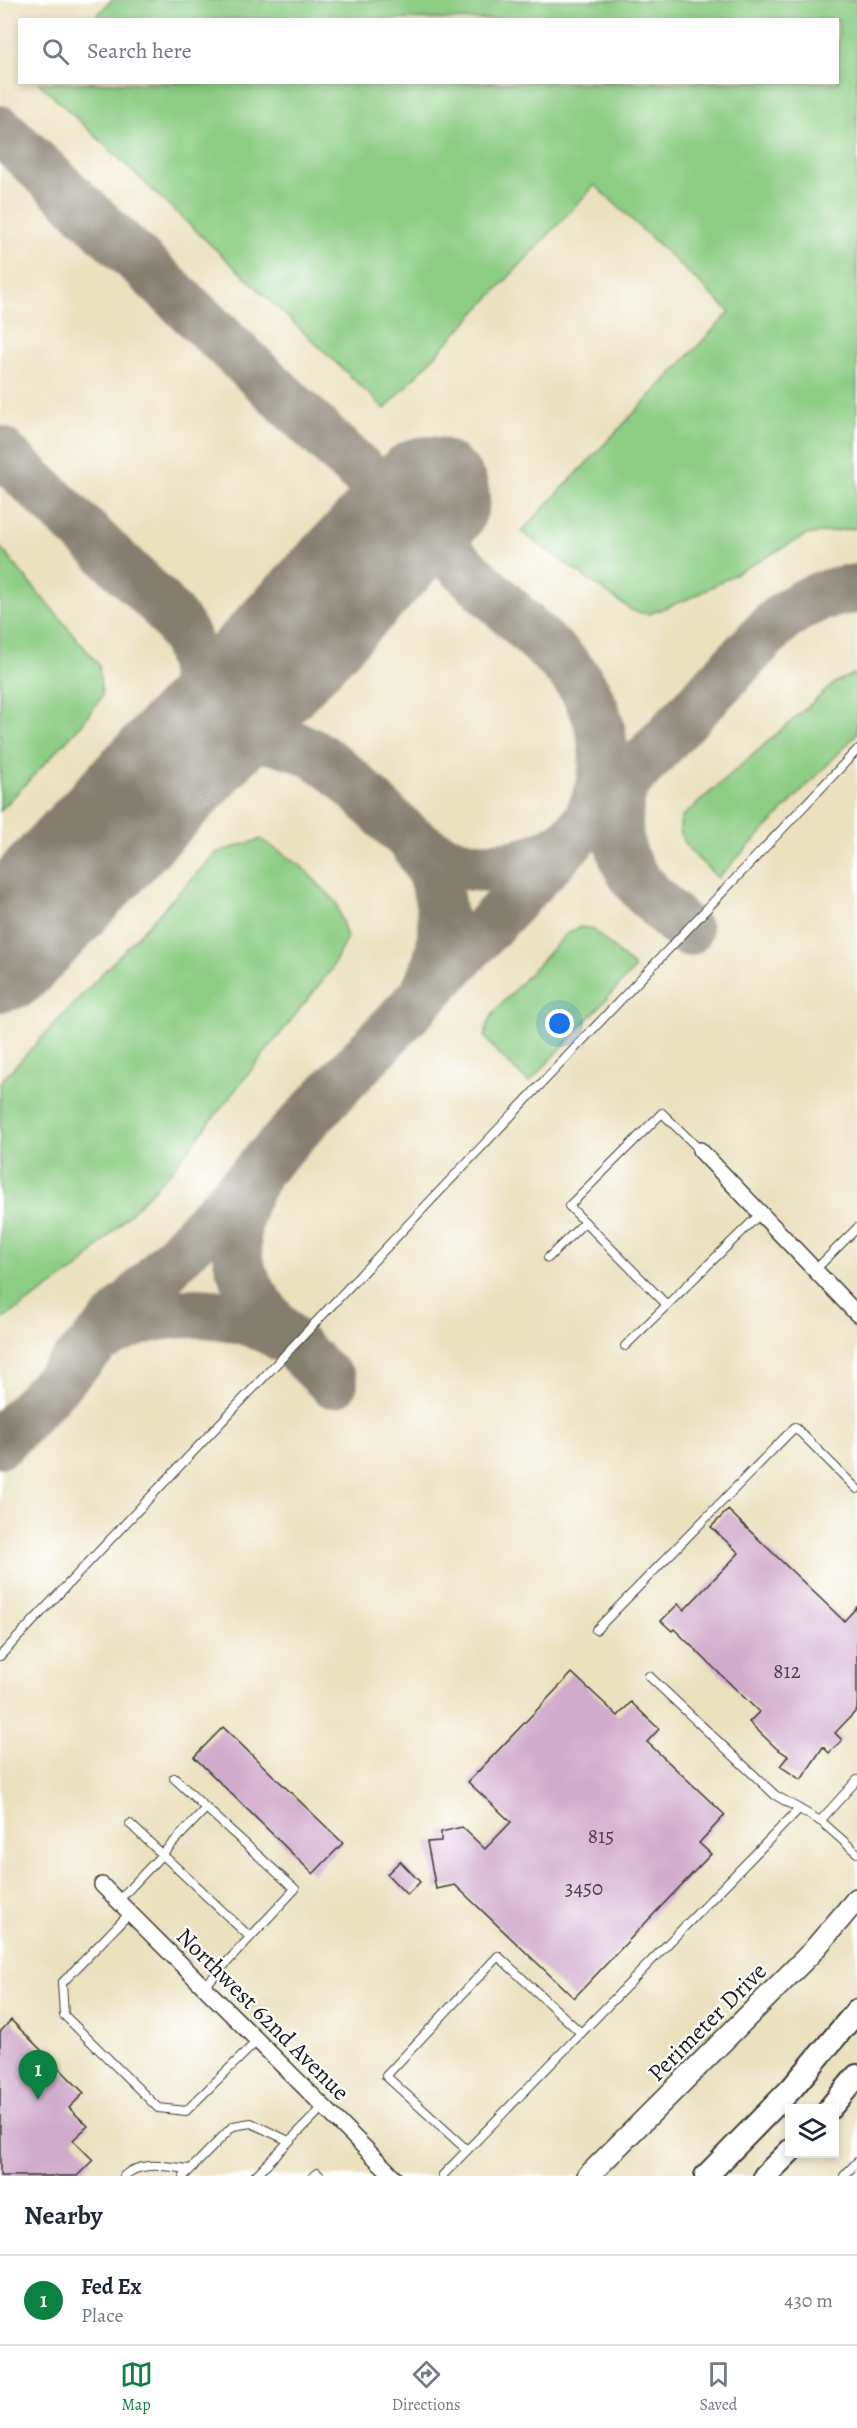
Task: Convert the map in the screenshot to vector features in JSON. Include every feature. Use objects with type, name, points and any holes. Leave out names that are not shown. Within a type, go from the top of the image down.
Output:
[{"type":"main road","points":[[706,2176],[792,2088],[850,2036],[857,2011]]},
{"type":"main road","points":[[834,2104],[857,2076]]},
{"type":"main road","points":[[765,2176],[785,2155]]},
{"type":"street","points":[[700,1150],[857,1314]]},
{"type":"street","name":"Northwest 62nd Avenue","points":[[102,1885],[393,2176]]},
{"type":"street","name":"Perimeter Drive","points":[[588,2176],[803,1961],[857,1899]]},
{"type":"lane","points":[[0,1656],[857,750]]},
{"type":"lane","points":[[667,1305],[569,1206],[662,1113],[700,1150]]},
{"type":"lane","points":[[625,1346],[760,1213]]},
{"type":"lane","points":[[548,1258],[585,1222]]},
{"type":"lane","points":[[815,1270],[857,1228]]},
{"type":"lane","points":[[596,1630],[795,1428],[857,1489]]},
{"type":"lane","points":[[649,1676],[775,1795],[820,1821],[857,1853]]},
{"type":"lane","points":[[174,1778],[295,1889],[204,1987]]},
{"type":"lane","points":[[820,1821],[857,1780]]},
{"type":"lane","points":[[206,1808],[163,1854],[124,1907],[62,1983],[64,2015],[158,2108],[186,2111],[258,2040]]},
{"type":"lane","points":[[442,2176],[799,1809]]},
{"type":"lane","points":[[130,1824],[250,1937]]},
{"type":"lane","points":[[466,2150],[386,2076],[498,1956],[581,2033]]},
{"type":"lane","points":[[255,2176],[324,2106]]},
{"type":"lane","points":[[124,2176],[132,2169],[148,2166],[187,2173],[233,2126],[251,2123],[290,2141]]},
{"type":"lane","points":[[844,2176],[857,2162]]},
{"type":"lane","points":[[314,2176],[316,2173],[320,2176]]},
{"type":"green space","points":[[112,0],[857,0],[857,528],[806,535],[695,596],[649,614],[633,611],[521,532],[730,312],[595,185],[385,409],[40,84],[839,84],[839,18],[94,18]]},
{"type":"green space","points":[[0,547],[99,665],[102,696],[82,724],[0,811]]},
{"type":"green space","points":[[857,674],[857,734],[718,878],[685,843],[681,835],[682,817],[836,682]]},
{"type":"green space","points":[[261,839],[301,866],[336,902],[347,937],[331,970],[171,1171],[77,1269],[0,1321],[0,1082],[216,853]]},
{"type":"green space","points":[[580,927],[593,929],[635,968],[529,1083],[485,1037],[487,1024],[495,1011],[567,933]]},
{"type":"building","points":[[728,1510],[844,1621],[857,1607],[857,1710],[835,1733],[842,1740],[829,1753],[823,1747],[801,1780],[780,1766],[788,1756],[776,1748],[749,1722],[759,1712],[674,1629],[672,1631],[661,1621],[678,1604],[684,1610],[739,1553],[711,1527]]},
{"type":"building","points":[[572,1673],[618,1716],[631,1702],[659,1729],[647,1742],[725,1815],[699,1843],[711,1854],[574,1998],[455,1885],[436,1889],[427,1842],[441,1841],[441,1832],[462,1827],[485,1849],[511,1822],[468,1782]]},
{"type":"building","points":[[223,1727],[343,1843],[313,1874],[194,1757]]},
{"type":"building","points":[[400,1861],[420,1882],[407,1895],[387,1874]]},
{"type":"building","points":[[11,2020],[84,2093],[69,2108],[88,2126],[73,2140],[93,2160],[77,2176],[0,2176],[0,2032]]},
{"type":"taxiway","points":[[0,130],[562,661],[578,680],[591,701],[602,736],[603,763],[599,791],[588,818],[580,830],[559,848],[527,861],[505,866],[471,866],[442,858],[416,843],[327,763],[302,748],[272,740],[253,739],[221,743],[194,756],[154,787]]},
{"type":"taxiway","points":[[0,451],[160,603],[178,625],[186,640],[196,681],[193,723],[187,741],[163,775]]},
{"type":"taxiway","points":[[0,1443],[772,627],[801,605],[812,600],[845,590],[857,589]]},
{"type":"taxiway","points":[[626,781],[618,816],[619,841],[623,857],[639,884],[687,931]]},
{"type":"taxiway","points":[[414,843],[433,878],[442,914],[440,952],[426,989]]},
{"type":"taxiway","points":[[255,1178],[240,1210],[236,1240],[240,1267],[252,1292],[268,1316],[333,1383]]},
{"type":"taxiway","points":[[104,1337],[125,1326],[148,1319],[172,1314],[196,1313],[244,1320],[266,1328],[287,1340]]},
{"type":"runway","points":[[0,950],[428,498]]},
{"type":"place","name":"Fed Ex","points":[[38,2100]]}]
